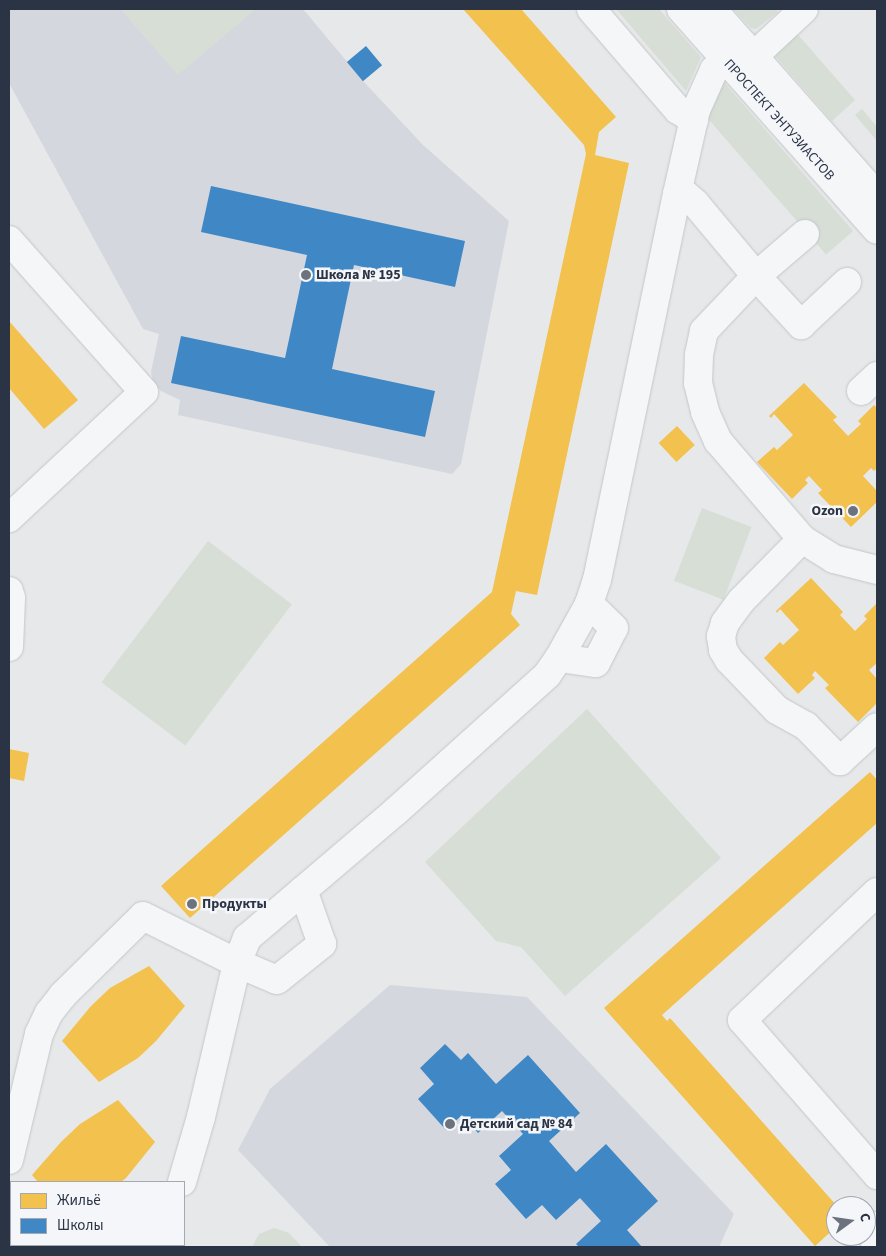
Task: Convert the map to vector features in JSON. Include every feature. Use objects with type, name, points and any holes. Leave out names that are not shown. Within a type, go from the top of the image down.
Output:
[{"type":"street","points":[[591,9],[678,110],[694,120]]},
{"type":"street","name":"ПРОСПЕКТ ЭНТУЗИАСТОВ","points":[[681,9],[739,58],[877,196]]},
{"type":"street","name":"ПРОСПЕКТ ЭНТУЗИАСТОВ","points":[[712,9],[739,58],[877,230]]},
{"type":"street","points":[[182,1181],[201,1117],[237,963],[247,938],[381,824],[547,675],[559,658],[589,604],[597,580],[611,516],[694,120],[714,70],[739,58],[804,9]]},
{"type":"street","points":[[677,194],[687,196],[696,203],[756,276],[801,325],[847,282]]},
{"type":"street","points":[[805,234],[756,276],[704,331],[699,356],[698,383],[705,412],[718,441],[802,539],[834,558],[877,570]]},
{"type":"street","points":[[9,240],[144,392],[9,518]]},
{"type":"street","points":[[802,539],[741,601],[725,623],[721,636],[723,650],[729,660],[777,710],[806,726],[840,761],[877,728]]},
{"type":"street","points":[[9,591],[11,598],[9,647]]},
{"type":"street","points":[[9,1160],[39,1034],[49,1013],[63,995],[143,916],[237,963],[278,980],[322,944],[303,890]]},
{"type":"street","points":[[877,892],[742,1020],[877,1175]]},
{"type":"street","points":[[875,1247],[877,1226]]},
{"type":"shaded area","name":"Школа № 195","points":[[9,9],[303,9],[364,82],[423,145],[509,221],[461,464],[452,474],[178,415],[180,400],[161,391],[153,382],[151,372],[159,334],[143,329],[9,83]]},
{"type":"shaded area","points":[[120,9],[256,9],[178,75]]},
{"type":"shaded area","points":[[616,9],[659,9],[701,57],[686,91]]},
{"type":"shaded area","points":[[733,9],[775,9],[778,12],[756,29],[751,28]]},
{"type":"shaded area","points":[[793,29],[855,100],[832,121],[776,57],[775,49]]},
{"type":"shaded area","points":[[722,80],[853,231],[826,255],[695,104]]},
{"type":"shaded area","points":[[862,109],[877,127],[877,141],[855,115]]},
{"type":"shaded area","points":[[702,508],[751,527],[724,600],[674,581]]},
{"type":"shaded area","points":[[208,541],[292,604],[185,746],[101,682]]},
{"type":"shaded area","points":[[587,709],[721,858],[565,996],[521,947],[496,941],[425,862]]},
{"type":"shaded area","name":"Детский сад № 84","points":[[390,985],[527,997],[734,1214],[719,1247],[330,1247],[238,1150],[270,1089]]},
{"type":"shaded area","points":[[274,1228],[289,1233],[302,1247],[252,1247],[259,1234]]},
{"type":"building: Жильё","points":[[463,9],[521,9],[616,117],[599,132],[595,155],[629,163],[537,595],[516,591],[511,614],[520,625],[190,918],[161,886],[492,592],[586,154],[584,145]]},
{"type":"building: Жильё","points":[[9,321],[78,400],[44,429],[9,388]]},
{"type":"building: Жильё","points":[[804,383],[837,417],[833,420],[848,436],[861,424],[858,421],[874,405],[877,408],[877,468],[874,471],[871,468],[863,476],[877,491],[877,502],[851,527],[818,493],[822,490],[809,476],[805,480],[808,483],[792,499],[757,462],[774,447],[777,450],[793,435],[774,414],[771,418],[769,416]]},
{"type":"building: Жильё","points":[[677,426],[695,445],[676,462],[659,443]]},
{"type":"building: Жильё","points":[[811,578],[843,612],[840,615],[855,631],[867,619],[864,616],[877,603],[877,663],[869,670],[877,679],[877,703],[858,722],[825,688],[829,685],[815,671],[812,675],[815,678],[798,694],[764,658],[780,642],[783,645],[799,630],[780,609],[777,613],[776,611]]},
{"type":"building: Жильё","points":[[9,749],[29,753],[24,781],[9,778]]},
{"type":"building: Жильё","points":[[870,772],[877,780],[877,823],[662,1015],[667,1021],[670,1018],[828,1196],[826,1196],[826,1236],[815,1246],[604,1008]]},
{"type":"building: Жильё","points":[[149,966],[185,1006],[156,1041],[138,1058],[99,1082],[62,1041],[91,1006],[110,988]]},
{"type":"building: Жильё","points":[[118,1100],[155,1142],[122,1181],[37,1181],[32,1175],[80,1124]]},
{"type":"building: Жильё","points":[[96,1246],[97,1247],[68,1247]]},
{"type":"building: Школы","points":[[366,46],[382,65],[363,81],[347,62]]},
{"type":"building: Школы","points":[[211,186],[465,241],[455,287],[354,265],[332,369],[435,391],[425,437],[171,383],[181,336],[285,358],[307,255],[201,232]]},
{"type":"building: Школы","points":[[445,1044],[461,1060],[468,1053],[496,1084],[528,1055],[580,1113],[549,1141],[576,1172],[606,1144],[658,1201],[627,1230],[642,1247],[579,1247],[576,1244],[601,1221],[580,1198],[556,1220],[542,1205],[526,1219],[495,1184],[511,1170],[499,1156],[523,1134],[502,1111],[478,1133],[462,1115],[446,1130],[418,1099],[434,1084],[420,1068]]},
{"type":"place","name":"Школа № 195","points":[[306,275]]},
{"type":"place","name":"Ozon","points":[[853,511]]},
{"type":"place","name":"Продукты","points":[[192,904]]},
{"type":"place","name":"Детский сад № 84","points":[[450,1124]]}]
